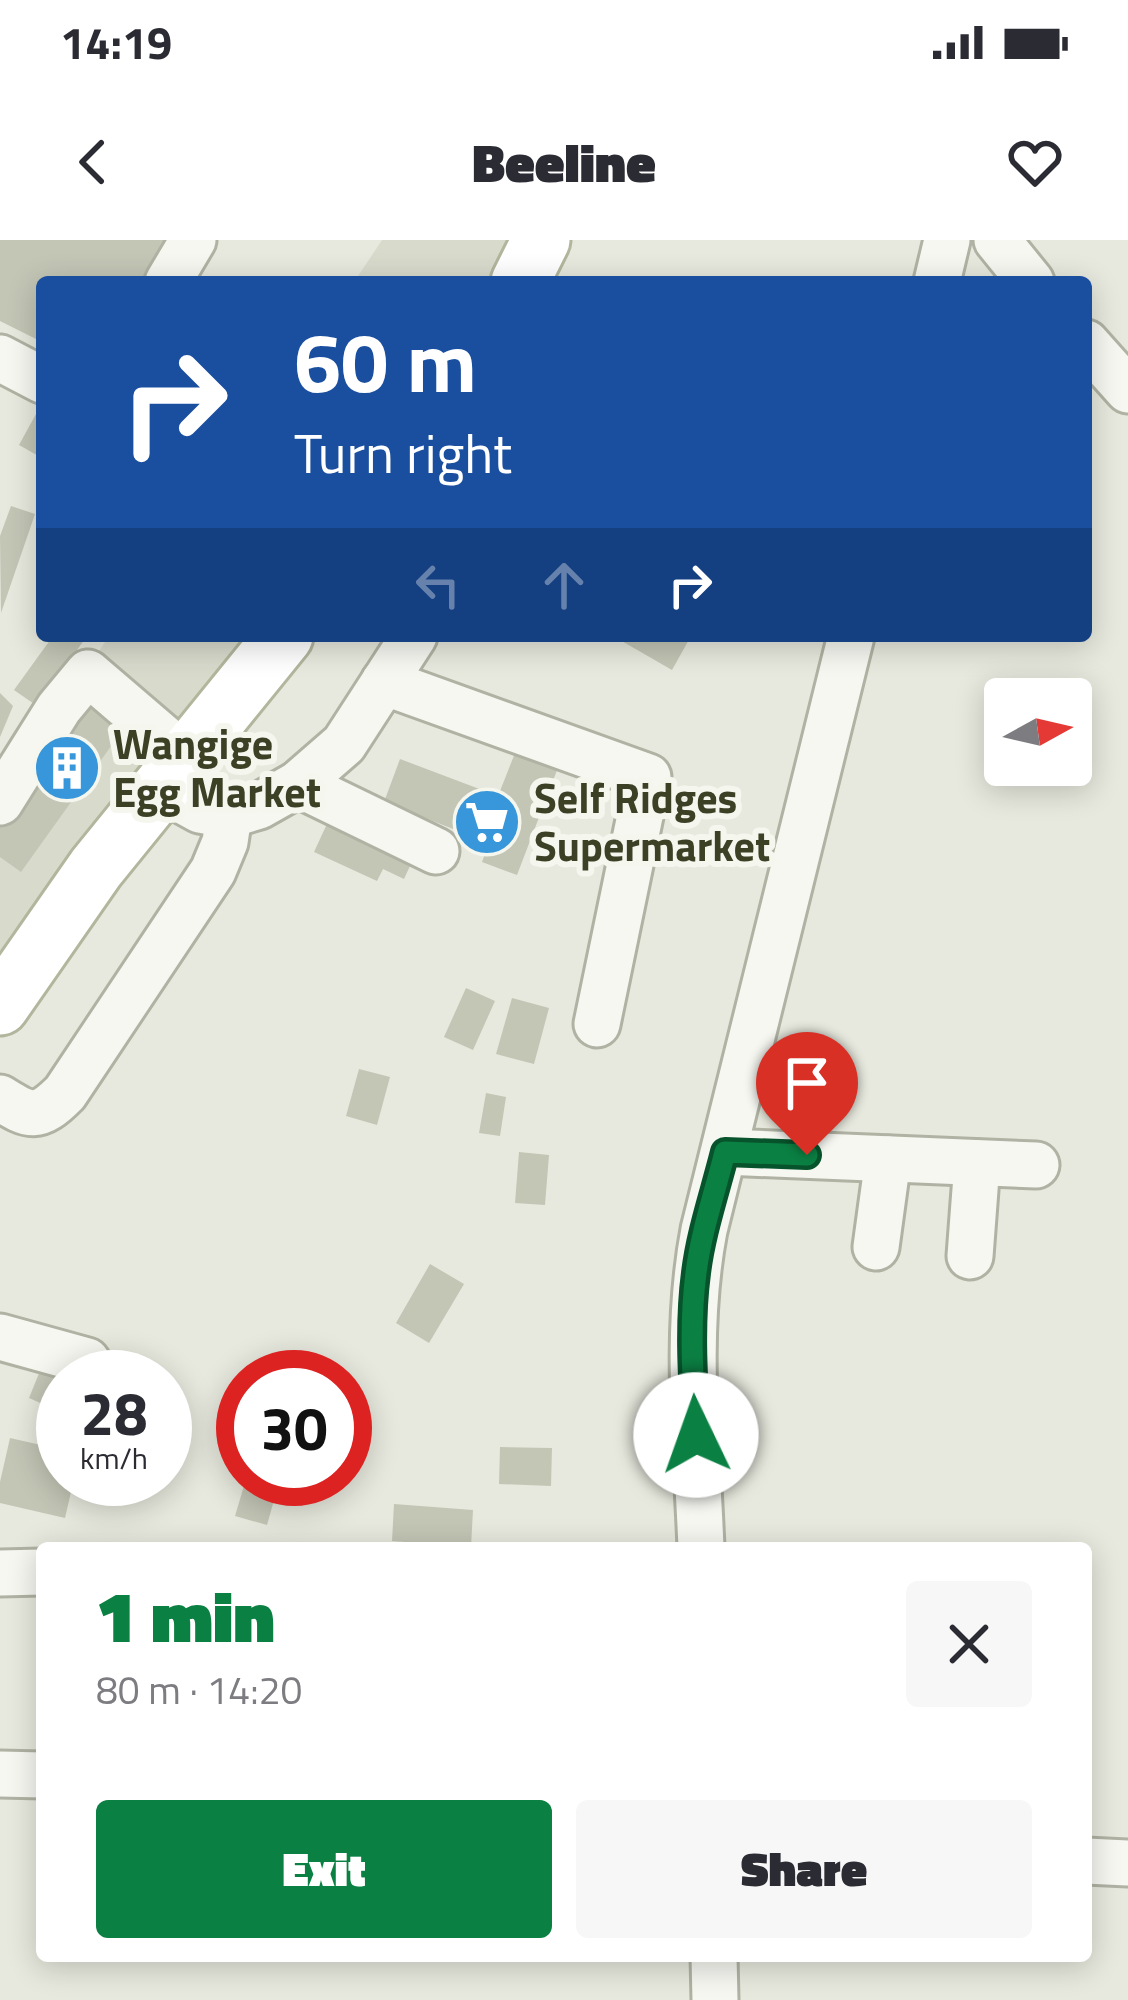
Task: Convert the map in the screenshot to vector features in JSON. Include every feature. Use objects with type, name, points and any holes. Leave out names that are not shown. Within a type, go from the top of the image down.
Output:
[{"type":"main road","points":[[523,276],[541,240]]},
{"type":"main road","points":[[0,1006],[96,868],[279,642]]},
{"type":"street","points":[[172,276],[194,240]]},
{"type":"street","points":[[938,276],[947,240]]},
{"type":"street","points":[[998,240],[1026,276]]},
{"type":"street","points":[[1092,351],[1128,390]]},
{"type":"street","points":[[0,358],[36,377]]},
{"type":"street","points":[[0,802],[59,708],[88,673],[200,810],[229,815],[260,806],[298,784],[344,744],[410,642]]},
{"type":"street","points":[[701,1542],[692,1351],[695,1275],[850,642]]},
{"type":"street","points":[[384,682],[648,778],[597,1024]]},
{"type":"street","points":[[298,784],[436,851]]},
{"type":"street","points":[[0,1098],[34,1114],[45,1111],[65,1093],[213,872],[229,815]]},
{"type":"street","points":[[725,1152],[1036,1165]]},
{"type":"street","points":[[876,1247],[888,1159]]},
{"type":"street","points":[[970,1256],[977,1163]]},
{"type":"street","points":[[0,1337],[47,1350]]},
{"type":"street","points":[[0,1573],[36,1572]]},
{"type":"street","points":[[0,1774],[36,1775]]},
{"type":"street","points":[[1092,1861],[1128,1863]]},
{"type":"street","points":[[714,1962],[715,2000]]},
{"type":"shaded area","points":[[382,240],[510,240],[490,276],[358,276]]},
{"type":"shaded area","points":[[105,642],[269,642],[0,995],[0,802]]},
{"type":"building","points":[[0,240],[167,240],[146,276],[36,276],[36,339],[0,321]]},
{"type":"building","points":[[36,414],[36,455],[19,445]]},
{"type":"building","points":[[11,506],[35,514],[1,613],[0,536]]},
{"type":"building","points":[[49,642],[83,642],[37,706],[14,690]]},
{"type":"building","points":[[623,642],[688,642],[672,670]]},
{"type":"building","name":"Wangige Egg Market","points":[[97,687],[134,714],[21,872],[0,857],[0,822]]},
{"type":"building","points":[[0,693],[13,706],[0,737]]},
{"type":"building","name":"Self Ridges Supermarket","points":[[517,748],[559,765],[517,875],[482,862],[489,843],[384,802],[400,759],[498,796]]},
{"type":"building","points":[[332,813],[416,853],[404,879],[383,869],[377,881],[314,852]]},
{"type":"building","points":[[466,988],[495,1001],[473,1050],[444,1037]]},
{"type":"building","points":[[512,998],[549,1008],[534,1064],[496,1054]]},
{"type":"building","points":[[359,1069],[390,1077],[377,1125],[346,1116]]},
{"type":"building","points":[[486,1093],[506,1097],[500,1136],[479,1133]]},
{"type":"building","points":[[519,1152],[549,1155],[545,1205],[515,1203]]},
{"type":"building","points":[[430,1264],[464,1284],[429,1343],[396,1323]]},
{"type":"building","points":[[10,1438],[36,1444],[36,1506],[68,1506],[65,1518],[0,1503]]},
{"type":"building","points":[[500,1447],[552,1448],[551,1486],[499,1484]]},
{"type":"building","points":[[394,1504],[473,1510],[471,1542],[392,1541]]},
{"type":"building","points":[[238,1506],[272,1506],[267,1525],[235,1516]]},
{"type":"place","name":"Wangige Egg Market","points":[[67,768]]},
{"type":"place","name":"Self Ridges Supermarket","points":[[487,822]]},
{"type":"route","points":[[696,1435],[695,1275],[725,1152],[807,1155]]}]
